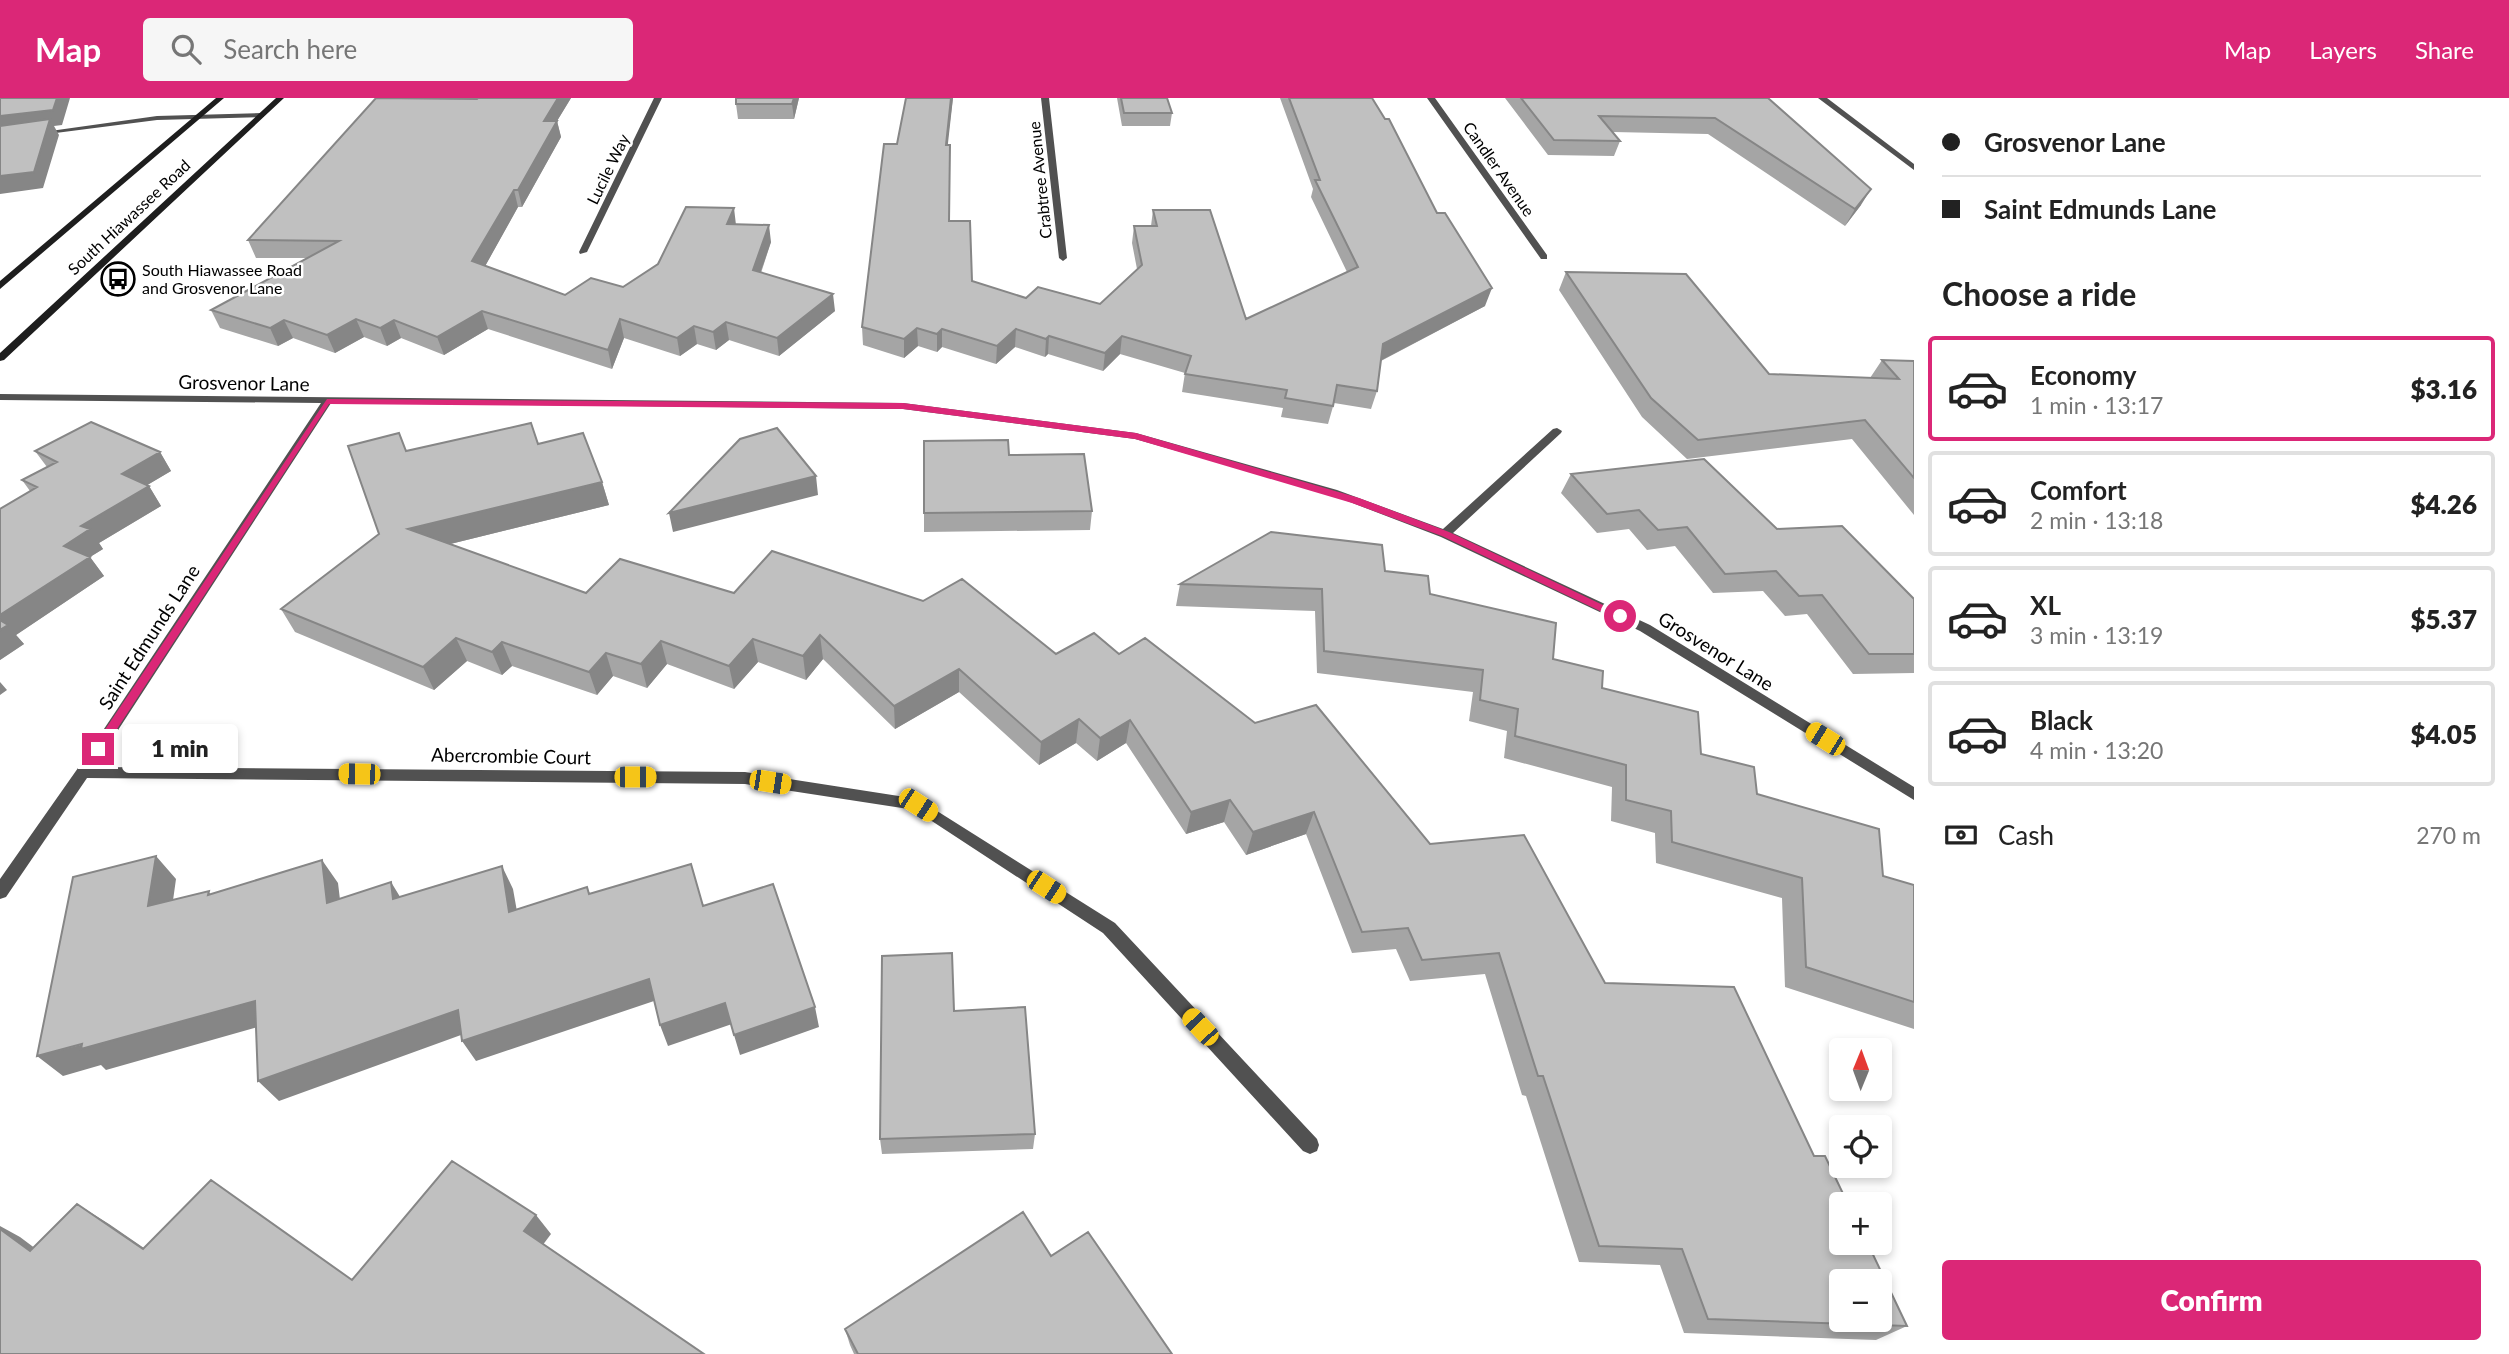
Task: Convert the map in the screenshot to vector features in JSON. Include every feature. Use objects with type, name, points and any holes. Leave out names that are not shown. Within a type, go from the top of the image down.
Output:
[{"type":"street","name":"South Hiawassee Road","points":[[0,286],[220,98]]},
{"type":"street","name":"South Hiawassee Road","points":[[0,358],[280,98]]},
{"type":"street","name":"Lucile Way","points":[[583,252],[658,98]]},
{"type":"street","name":"Crabtree Avenue","points":[[1045,98],[1063,258]]},
{"type":"street","name":"Candler Avenue","points":[[1431,98],[1544,257]]},
{"type":"street","points":[[1822,98],[1914,168]]},
{"type":"street","points":[[36,133],[200,115],[261,115]]},
{"type":"street","name":"Grosvenor Lane","points":[[0,397],[903,406],[1136,436],[1333,492],[1445,534],[1645,628],[1914,794]]},
{"type":"street","name":"Saint Edmunds Lane","points":[[0,892],[83,772],[327,402]]},
{"type":"street","points":[[1445,534],[1557,431]]},
{"type":"street","name":"Abercrombie Court","points":[[83,772],[745,778],[918,805],[1109,928],[1310,1145]]},
{"type":"building","points":[[0,98],[57,98],[53,110],[0,116]]},
{"type":"building","points":[[376,98],[558,98],[544,121],[557,121],[518,190],[514,190],[472,261],[565,295],[591,278],[623,287],[658,264],[686,207],[734,208],[727,224],[769,225],[753,270],[833,294],[777,338],[726,322],[713,332],[694,326],[677,338],[620,319],[608,350],[482,311],[437,337],[394,320],[380,328],[356,319],[327,335],[284,320],[270,328],[211,310],[339,241],[248,240]]},
{"type":"building","points":[[736,98],[794,98],[792,104],[736,104]]},
{"type":"building","points":[[906,98],[951,98],[946,145],[950,145],[949,221],[970,221],[972,281],[1026,298],[1038,287],[1100,304],[1142,265],[1134,226],[1157,226],[1153,210],[1210,210],[1246,319],[1358,267],[1315,180],[1320,180],[1289,98],[1372,98],[1385,119],[1389,119],[1437,213],[1445,213],[1492,288],[1383,344],[1377,391],[1337,385],[1333,406],[1285,398],[1287,390],[1185,374],[1191,356],[1122,336],[1105,353],[1016,329],[997,346],[942,329],[937,334],[917,328],[904,339],[862,327],[884,144],[897,144]]},
{"type":"building","points":[[1121,98],[1167,98],[1172,113],[1124,113]]},
{"type":"building","points":[[1521,98],[1768,98],[1871,189],[1855,209],[1715,118],[1599,116],[1620,141],[1554,140]]},
{"type":"building","points":[[50,119],[34,172],[0,176],[0,126]]},
{"type":"building","points":[[1566,272],[1686,274],[1769,374],[1899,379],[1882,360],[1914,361],[1914,478],[1865,420],[1698,440],[1651,398]]},
{"type":"building","points":[[91,422],[160,452],[122,474],[149,486],[81,526],[90,529],[64,546],[90,557],[0,615],[0,509],[37,487],[22,480],[57,462],[35,451]]},
{"type":"building","points":[[531,423],[538,444],[583,433],[602,482],[408,529],[586,593],[620,559],[734,593],[772,551],[923,601],[962,579],[1056,654],[1094,633],[1119,654],[1145,638],[1255,723],[1316,705],[1430,844],[1524,835],[1605,983],[1734,987],[1814,1156],[1825,1156],[1829,1164],[1829,1178],[1836,1178],[1842,1192],[1829,1192],[1829,1255],[1873,1255],[1880,1269],[1829,1269],[1829,1323],[1708,1319],[1682,1249],[1599,1246],[1543,1076],[1538,1076],[1499,953],[1422,960],[1408,928],[1362,932],[1314,812],[1253,832],[1230,800],[1191,812],[1130,720],[1100,738],[1079,719],[1041,742],[959,669],[894,706],[820,635],[803,656],[753,639],[729,666],[661,641],[641,664],[606,653],[589,672],[502,642],[492,652],[456,638],[423,667],[281,609],[379,534],[348,446],[399,433],[406,451]]},
{"type":"building","points":[[777,428],[816,476],[669,513],[740,439]]},
{"type":"building","points":[[1008,440],[1009,455],[1084,454],[1092,511],[924,513],[924,441]]},
{"type":"building","points":[[1704,459],[1777,529],[1842,526],[1914,599],[1914,654],[1869,654],[1822,595],[1799,596],[1776,571],[1725,574],[1687,527],[1658,530],[1639,510],[1607,514],[1571,474]]},
{"type":"building","points":[[1271,532],[1382,545],[1385,571],[1428,576],[1430,594],[1556,623],[1553,659],[1603,671],[1602,688],[1698,712],[1701,754],[1754,767],[1757,794],[1879,829],[1883,876],[1914,885],[1914,1002],[1806,967],[1802,878],[1672,842],[1671,811],[1626,800],[1626,765],[1515,736],[1518,709],[1480,700],[1483,670],[1324,651],[1322,589],[1180,584]]},
{"type":"building","points":[[0,620],[8,625],[0,630]]},
{"type":"building","points":[[156,856],[148,906],[209,891],[208,895],[322,860],[327,903],[391,882],[393,899],[502,866],[509,912],[587,887],[589,894],[691,864],[703,906],[773,884],[815,1007],[734,1035],[725,1003],[660,1025],[649,979],[462,1041],[458,1010],[258,1081],[255,1001],[81,1049],[82,1044],[37,1056],[73,877]]},
{"type":"building","points":[[952,953],[954,1011],[1025,1007],[1035,1134],[880,1139],[882,956]]},
{"type":"building","points":[[452,1161],[536,1215],[524,1231],[704,1354],[0,1354],[0,1229],[30,1251],[77,1204],[143,1249],[211,1180],[352,1280]]},
{"type":"building","points":[[1023,1212],[1051,1256],[1088,1232],[1172,1354],[858,1354],[845,1329]]},
{"type":"building","points":[[1892,1294],[1907,1326],[1892,1325]]},
{"type":"place","name":"South Hiawassee Road and Grosvenor Lane","points":[[118,279]]},
{"type":"route","points":[[98,749],[327,402],[903,406],[1136,436],[1355,500],[1445,534],[1620,616]]}]
